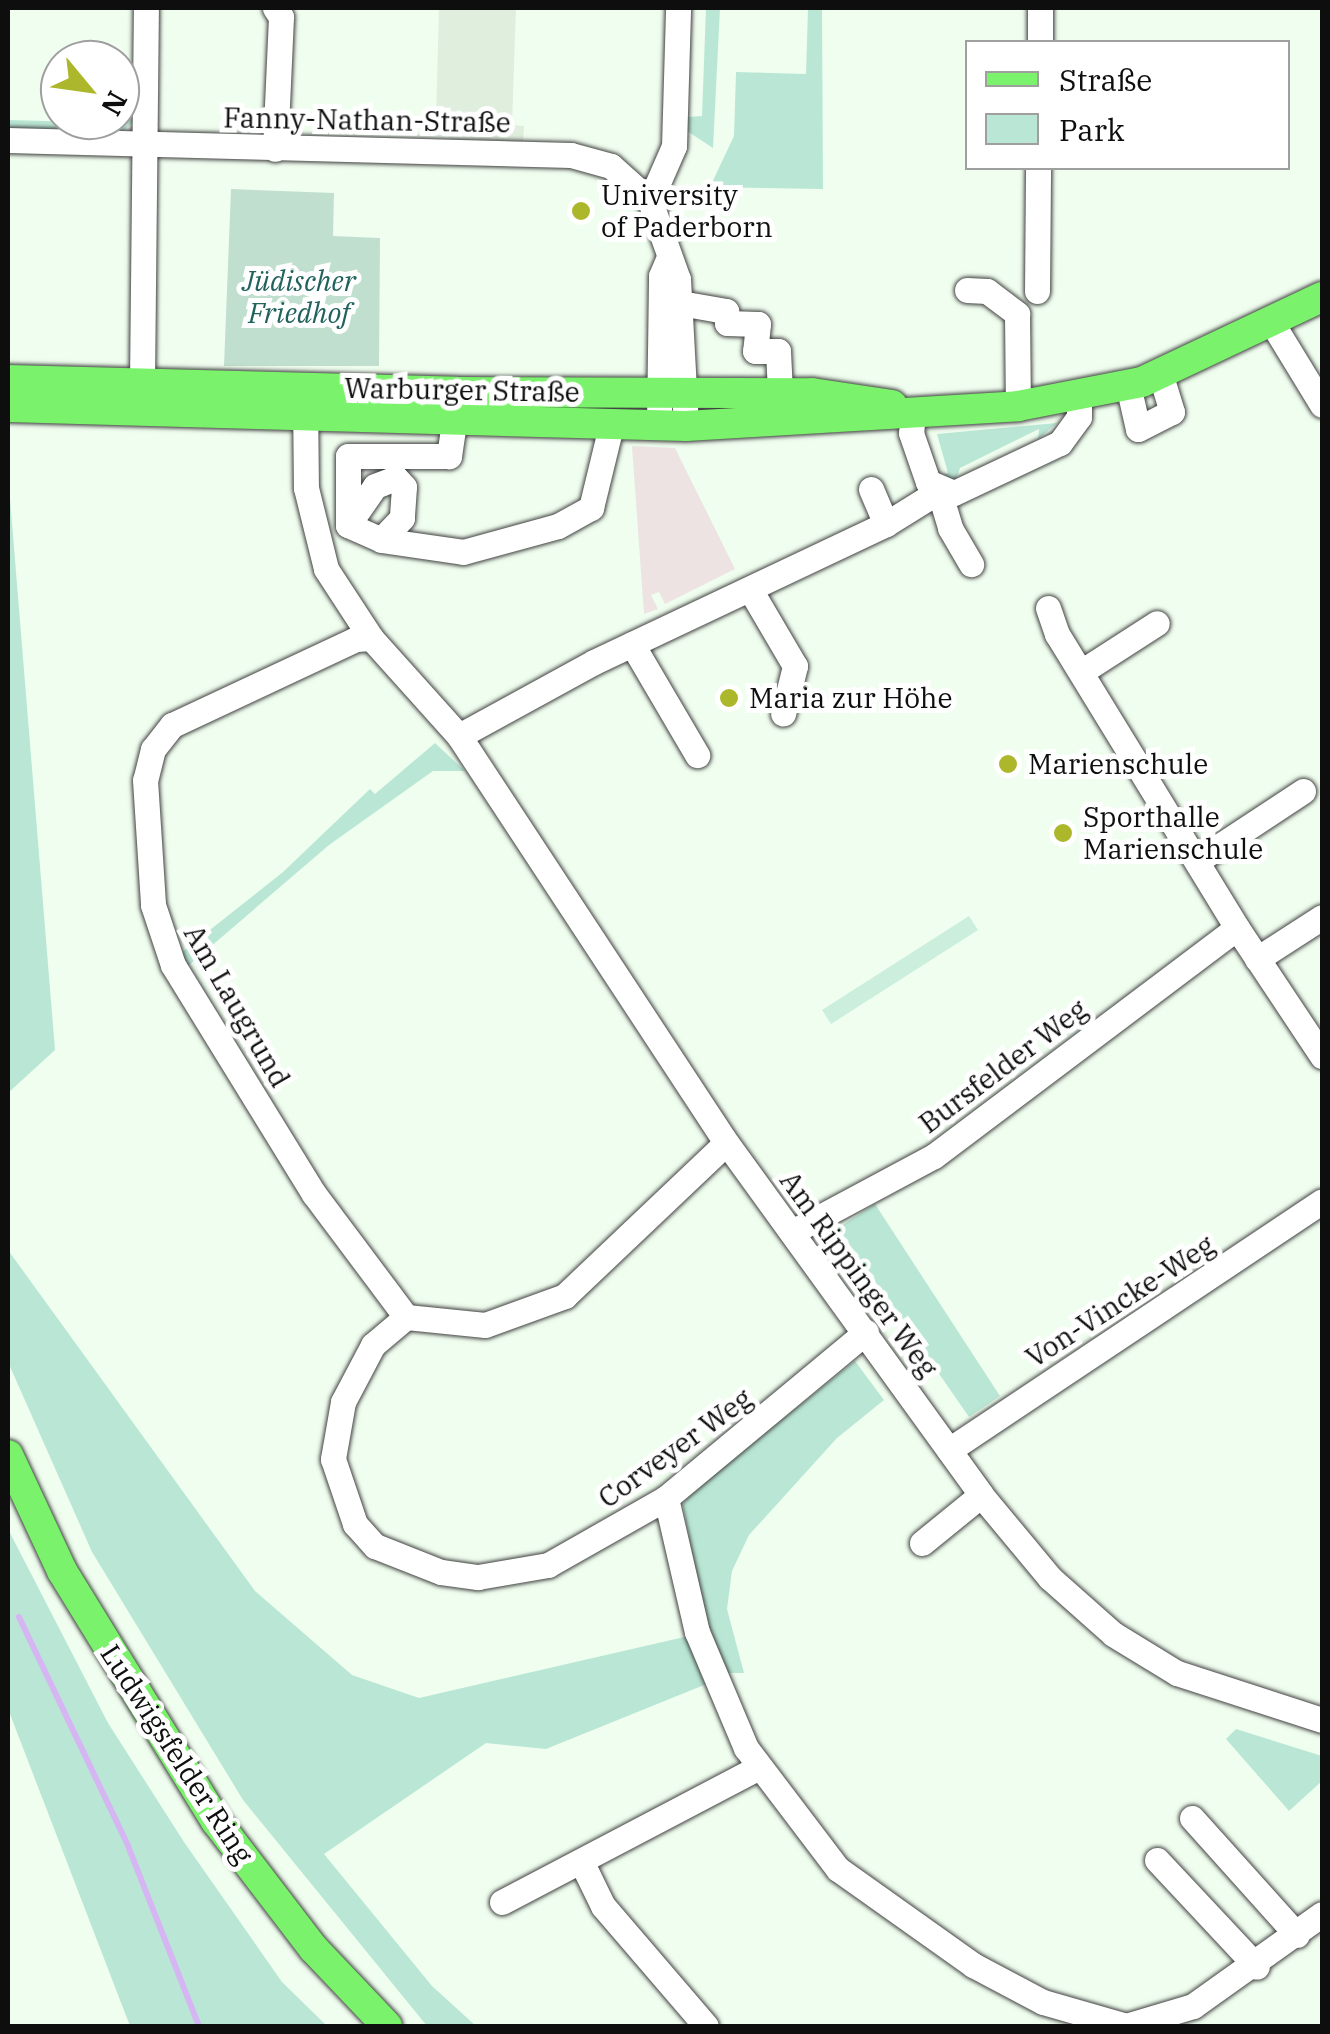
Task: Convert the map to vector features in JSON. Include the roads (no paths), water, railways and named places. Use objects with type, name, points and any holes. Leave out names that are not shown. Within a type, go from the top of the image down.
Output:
[{"type":"main road","name":"Warburger Straße","points":[[8,407],[305,401],[456,405],[672,425],[1018,406],[1128,386],[1322,297]]},
{"type":"main road","name":"Warburger Straße","points":[[8,380],[142,382],[305,401]]},
{"type":"main road","name":"Warburger Straße","points":[[456,405],[673,390],[780,392],[876,400],[914,412]]},
{"type":"main road","name":"Ludwigsfelder Ring","points":[[8,1455],[62,1571],[206,1807],[314,1949],[387,2026]]},
{"type":"street","points":[[142,382],[148,217],[140,145],[146,8]]},
{"type":"street","points":[[275,8],[281,17],[275,149]]},
{"type":"street","points":[[650,201],[674,146],[678,8]]},
{"type":"street","points":[[1040,8],[1040,40]]},
{"type":"street","name":"Fanny-Nathan-Straße","points":[[8,140],[571,155],[611,166],[650,201],[669,257],[680,304],[672,425]]},
{"type":"street","points":[[1037,292],[1038,170]]},
{"type":"street","name":"Fanny-Nathan-Straße","points":[[669,257],[661,276],[673,390]]},
{"type":"street","points":[[967,290],[987,290],[1016,314],[1018,406]]},
{"type":"street","points":[[680,304],[736,310],[726,323],[758,324],[755,351],[778,350],[780,392]]},
{"type":"street","points":[[1272,322],[1322,406]]},
{"type":"street","points":[[1128,386],[1138,429],[1172,412],[1161,374]]},
{"type":"street","points":[[459,736],[632,644],[886,524],[939,491],[971,487],[1060,444],[1078,417],[1079,397]]},
{"type":"street","name":"Am Rippinger Weg","points":[[305,401],[313,530],[326,570],[371,638],[459,736],[726,1143],[981,1495],[1050,1578],[1113,1634],[1177,1673],[1321,1716]]},
{"type":"street","points":[[348,525],[348,456],[449,456],[456,405]]},
{"type":"street","points":[[914,412],[911,433],[928,482],[939,491],[950,528],[971,564]]},
{"type":"street","points":[[313,530],[348,525],[382,540],[463,552],[558,526],[592,508],[612,422]]},
{"type":"street","points":[[348,525],[375,486],[396,478],[404,488],[402,518],[382,540]]},
{"type":"street","points":[[871,489],[886,524]]},
{"type":"street","points":[[750,591],[795,666],[784,714]]},
{"type":"street","points":[[1048,608],[1082,672],[1237,928],[1322,1052]]},
{"type":"street","points":[[1082,672],[1157,623]]},
{"type":"street","name":"Am Laugrund","points":[[371,638],[356,639],[172,725],[153,749],[145,780],[154,904],[173,965],[314,1194],[406,1318]]},
{"type":"street","points":[[632,644],[697,755]]},
{"type":"street","points":[[1197,861],[1303,790]]},
{"type":"street","points":[[1257,959],[1322,917]]},
{"type":"street","name":"Bursfelder Weg","points":[[792,1232],[934,1156],[1237,928]]},
{"type":"street","points":[[406,1318],[485,1325],[565,1296],[726,1143]]},
{"type":"street","name":"Von-Vincke-Weg","points":[[949,1450],[1322,1202]]},
{"type":"street","name":"Corveyer Weg","points":[[406,1318],[362,1358],[337,1429],[333,1459],[354,1524],[376,1546],[441,1572],[512,1574],[548,1565],[666,1498],[866,1332]]},
{"type":"street","points":[[922,1543],[981,1495]]},
{"type":"street","points":[[666,1498],[706,1657],[759,1767],[814,1842],[875,1901],[1043,2002],[1126,2026],[1193,2006],[1256,1967],[1322,1914]]},
{"type":"street","points":[[502,1902],[759,1767]]},
{"type":"street","points":[[1192,1818],[1297,1935]]},
{"type":"street","points":[[1157,1860],[1256,1967]]},
{"type":"street","points":[[582,1863],[603,1906],[706,2026]]},
{"type":"waterway","points":[[19,1617],[128,1846],[199,2026]]},
{"type":"place","name":"University of Paderborn","points":[[581,211]]},
{"type":"place","name":"Maria zur Höhe","points":[[729,698]]},
{"type":"place","name":"Marienschule","points":[[1008,764]]},
{"type":"place","name":"Sporthalle Marienschule","points":[[1063,833]]},
{"type":"park label","name":"Jüdischer Friedhof","points":[[299,297]]}]
